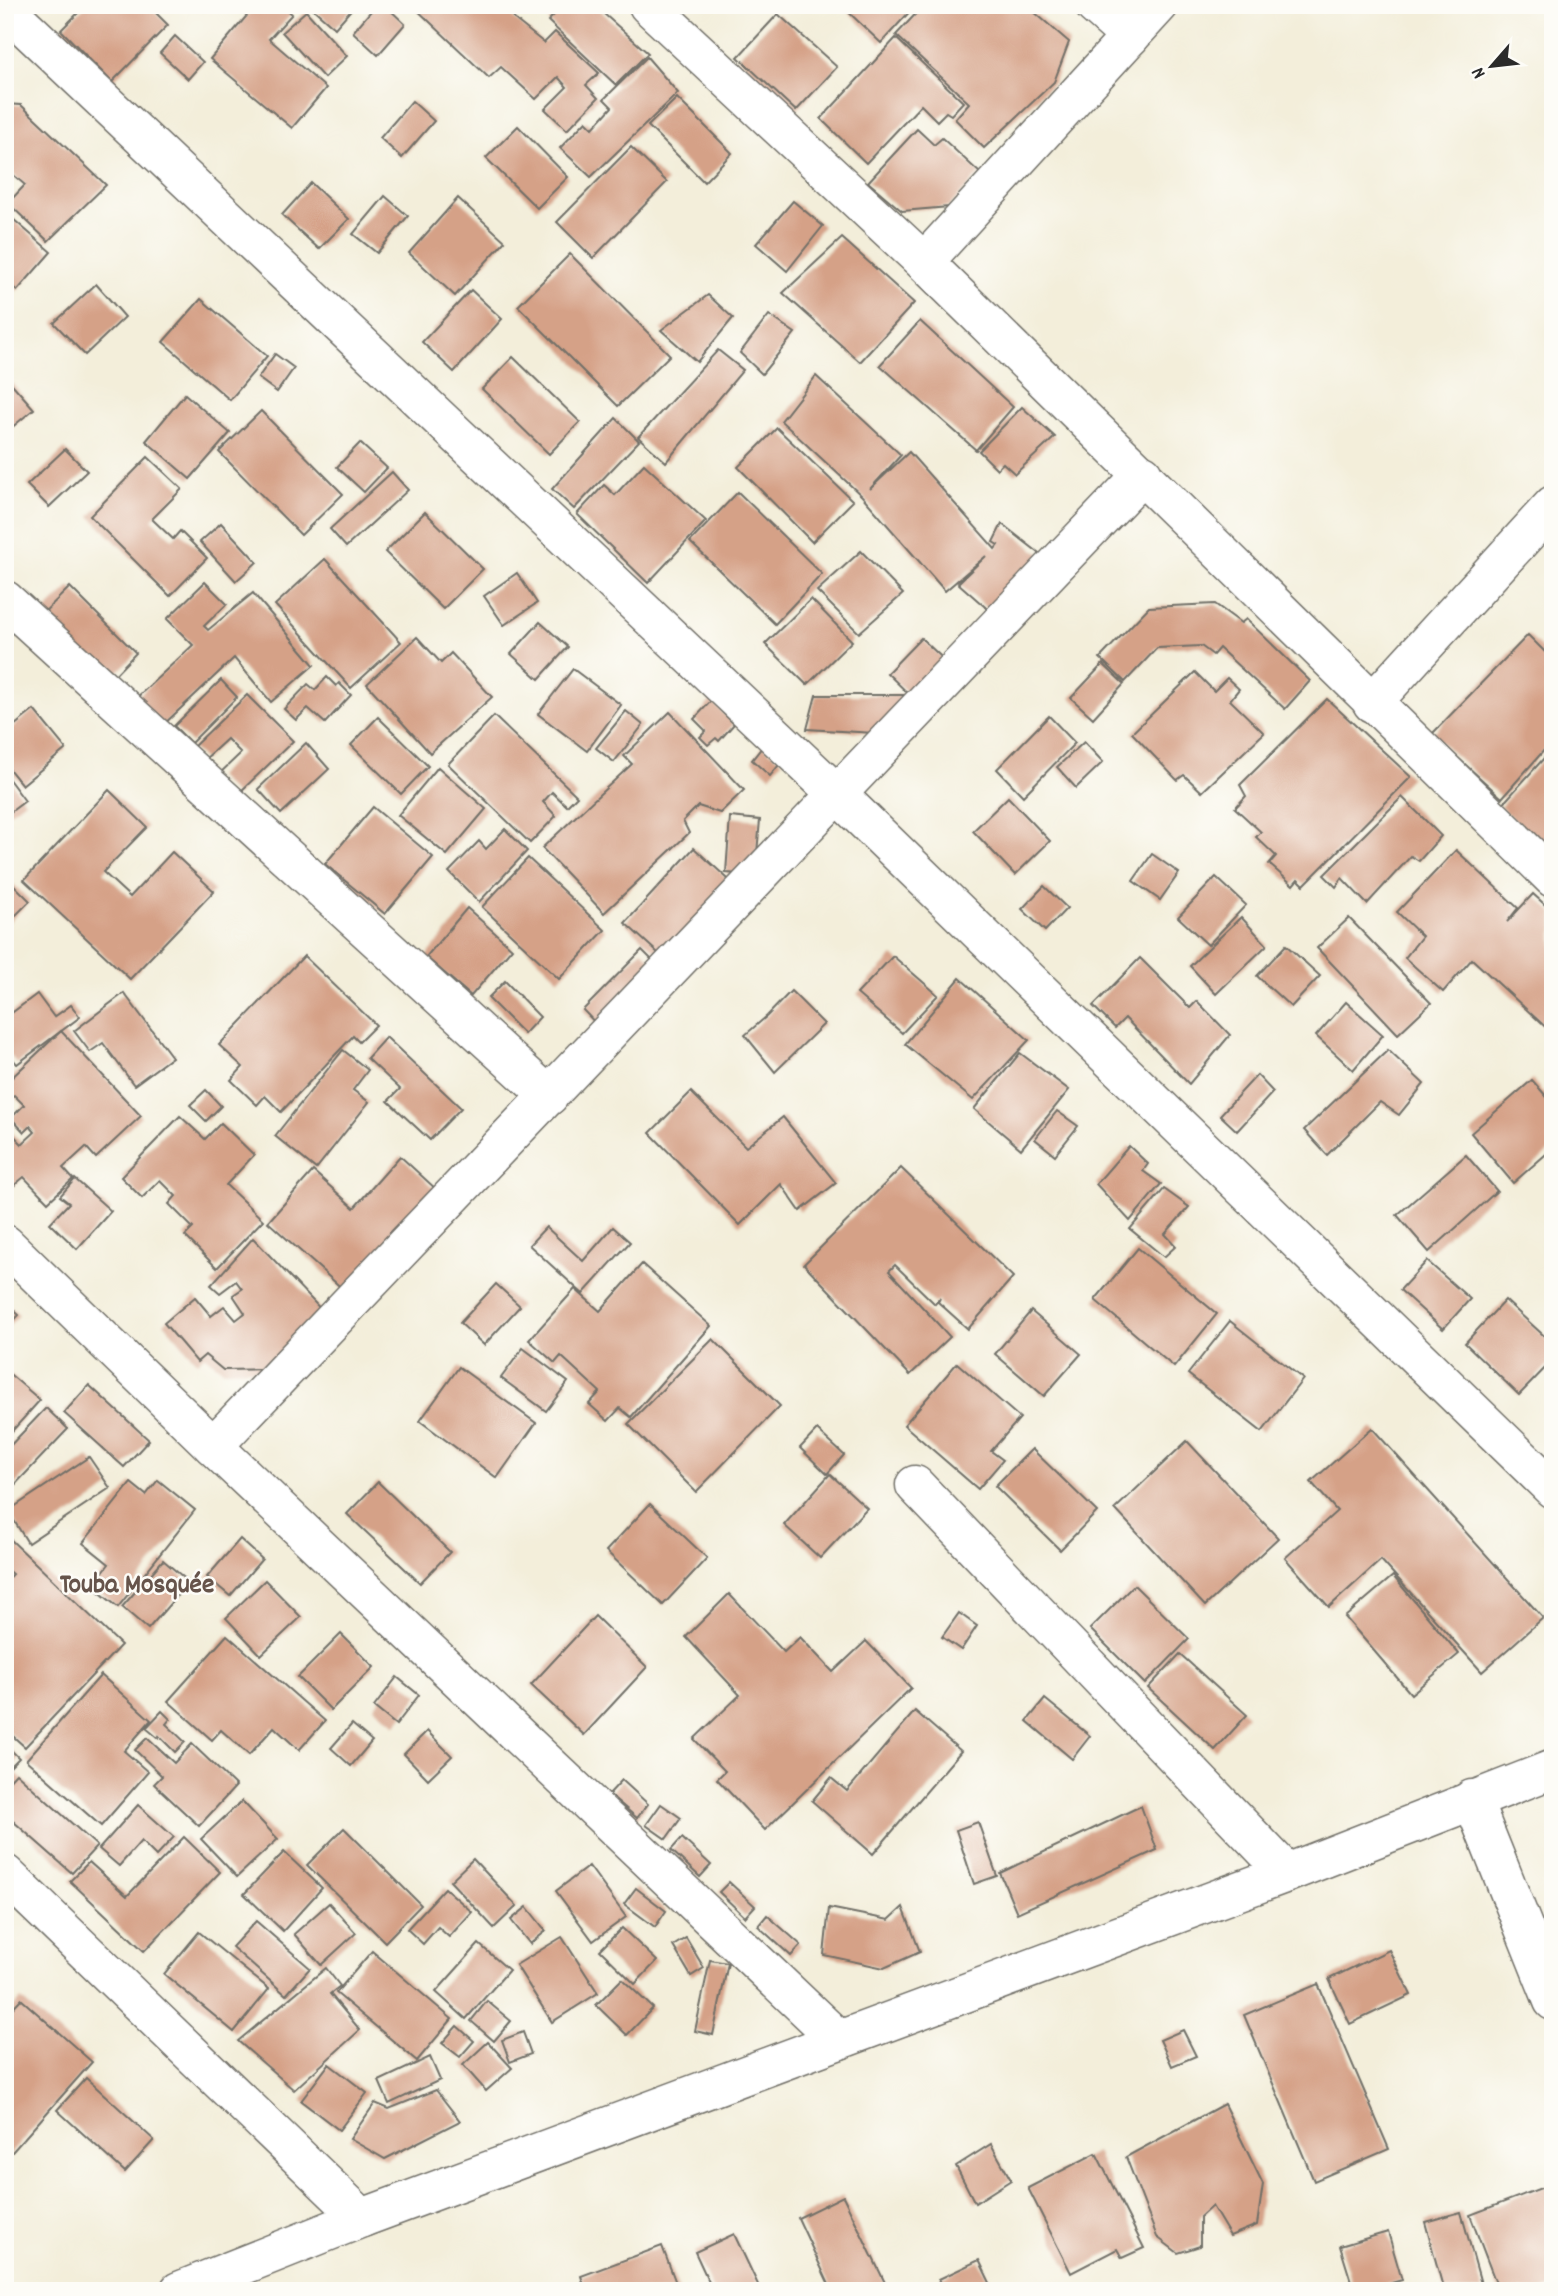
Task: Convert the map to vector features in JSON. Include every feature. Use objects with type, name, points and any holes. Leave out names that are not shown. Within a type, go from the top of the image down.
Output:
[{"type":"street","points":[[648,5],[924,261],[1553,878]]},
{"type":"street","points":[[1094,5],[1130,37]]},
{"type":"street","points":[[924,261],[1159,5]]},
{"type":"street","points":[[5,8],[838,795],[1553,1489]]},
{"type":"street","points":[[213,1446],[1143,474]]},
{"type":"street","points":[[1372,703],[1553,505]]},
{"type":"street","points":[[5,600],[549,1096]]},
{"type":"street","points":[[5,1244],[213,1446],[839,2040]]},
{"type":"street","points":[[915,1485],[1287,1873]]},
{"type":"street","points":[[179,2291],[362,2218],[1287,1873],[1553,1769]]},
{"type":"street","points":[[1472,1799],[1553,2001]]},
{"type":"street","points":[[5,1874],[362,2218]]},
{"type":"building","points":[[86,5],[148,5],[168,25],[112,82],[61,30]]},
{"type":"building","points":[[256,5],[282,5],[292,14],[269,39],[326,88],[292,128],[210,59]]},
{"type":"building","points":[[355,5],[335,28],[311,7]]},
{"type":"building","points":[[376,5],[385,5],[405,24],[378,55],[353,32]]},
{"type":"building","points":[[412,5],[526,5],[513,18],[544,43],[555,32],[599,73],[586,85],[598,98],[567,130],[545,109],[567,87],[558,77],[536,99],[501,67],[489,78]]},
{"type":"building","points":[[539,5],[559,5],[550,15]]},
{"type":"building","points":[[564,5],[594,5],[648,53],[616,85],[548,21]]},
{"type":"building","points":[[841,5],[910,5],[913,8],[881,43]]},
{"type":"building","points":[[924,5],[1026,5],[1069,42],[1054,82],[984,148],[955,119],[969,103],[896,35]]},
{"type":"building","points":[[306,11],[347,56],[324,78],[282,32]]},
{"type":"building","points":[[778,14],[837,67],[796,111],[738,57]]},
{"type":"building","points":[[175,36],[203,62],[188,79],[160,53]]},
{"type":"building","points":[[896,38],[963,102],[951,115],[946,112],[937,121],[921,105],[866,163],[821,119]]},
{"type":"building","points":[[647,57],[678,93],[591,177],[560,148],[586,121],[593,128],[612,107],[604,99]]},
{"type":"building","points":[[677,98],[732,153],[704,182],[648,126]]},
{"type":"building","points":[[412,101],[434,121],[402,158],[380,138]]},
{"type":"building","points":[[5,104],[21,105],[106,185],[48,241],[8,203],[25,185],[10,172],[5,176]]},
{"type":"building","points":[[518,126],[568,177],[537,208],[486,158]]},
{"type":"building","points":[[917,129],[934,145],[942,138],[980,173],[949,207],[902,211],[868,182]]},
{"type":"building","points":[[631,147],[667,182],[593,258],[557,222]]},
{"type":"building","points":[[311,183],[349,219],[319,249],[282,215]]},
{"type":"building","points":[[385,196],[408,216],[377,253],[353,234]]},
{"type":"building","points":[[458,198],[505,241],[455,296],[409,253]]},
{"type":"building","points":[[793,201],[823,226],[787,271],[756,244]]},
{"type":"building","points":[[5,212],[51,252],[17,291],[5,279]]},
{"type":"building","points":[[842,238],[914,303],[860,362],[783,293]]},
{"type":"building","points":[[570,254],[670,355],[618,406],[518,306]]},
{"type":"building","points":[[96,284],[125,317],[85,355],[54,323]]},
{"type":"building","points":[[471,290],[502,319],[454,372],[422,342]]},
{"type":"building","points":[[708,295],[733,318],[697,362],[661,330]]},
{"type":"building","points":[[201,299],[267,356],[230,400],[163,342]]},
{"type":"building","points":[[769,315],[795,333],[762,374],[740,353]]},
{"type":"building","points":[[920,321],[1013,407],[976,450],[880,365]]},
{"type":"building","points":[[718,350],[743,370],[666,462],[638,437]]},
{"type":"building","points":[[275,354],[294,368],[277,392],[258,378]]},
{"type":"building","points":[[513,357],[580,422],[549,454],[482,389]]},
{"type":"building","points":[[5,376],[34,409],[5,433]]},
{"type":"building","points":[[816,376],[901,455],[870,489],[909,452],[995,549],[998,545],[993,542],[1002,524],[1048,560],[1000,620],[958,583],[986,556],[945,591],[862,496],[781,421]]},
{"type":"building","points":[[185,394],[230,433],[190,479],[146,441]]},
{"type":"building","points":[[1022,407],[1055,437],[1015,474],[1003,463],[997,469],[979,451]]},
{"type":"building","points":[[261,411],[343,494],[301,535],[219,452]]},
{"type":"building","points":[[616,418],[639,441],[574,509],[552,489]]},
{"type":"building","points":[[777,428],[853,501],[812,542],[738,467]]},
{"type":"building","points":[[360,443],[387,468],[364,492],[337,467]]},
{"type":"building","points":[[65,449],[87,471],[49,507],[27,485]]},
{"type":"building","points":[[148,457],[182,489],[152,519],[173,539],[180,531],[207,558],[170,596],[90,516]]},
{"type":"building","points":[[644,464],[706,521],[648,583],[577,514],[604,485],[615,495]]},
{"type":"building","points":[[392,472],[408,490],[346,547],[330,529]]},
{"type":"building","points":[[738,492],[822,574],[775,624],[690,542]]},
{"type":"building","points":[[425,512],[483,569],[443,609],[385,552]]},
{"type":"building","points":[[221,523],[257,562],[236,581],[200,542]]},
{"type":"building","points":[[861,551],[903,594],[859,633],[817,591]]},
{"type":"building","points":[[325,559],[401,642],[351,688],[275,605]]},
{"type":"building","points":[[517,573],[537,603],[504,625],[484,596]]},
{"type":"building","points":[[205,582],[227,604],[204,626],[208,630],[253,593],[314,665],[271,702],[234,658],[161,727],[135,699],[193,645],[167,619]]},
{"type":"building","points":[[70,587],[136,653],[104,686],[37,619]]},
{"type":"building","points":[[811,599],[852,641],[807,685],[765,644]]},
{"type":"building","points":[[1215,604],[1241,623],[1246,619],[1310,681],[1285,709],[1219,648],[1213,655],[1201,646],[1157,648],[1125,682],[1100,658],[1149,607]]},
{"type":"building","points":[[540,622],[568,647],[539,679],[511,654]]},
{"type":"building","points":[[1528,635],[1553,660],[1553,740],[1502,798],[1432,734]]},
{"type":"building","points":[[417,637],[441,663],[451,653],[492,697],[430,753],[367,684]]},
{"type":"building","points":[[921,638],[952,667],[919,704],[887,673]]},
{"type":"building","points":[[1103,664],[1124,684],[1093,718],[1071,698]]},
{"type":"building","points":[[573,669],[621,705],[587,751],[538,714]]},
{"type":"building","points":[[1195,672],[1214,691],[1227,678],[1239,689],[1230,700],[1264,733],[1202,792],[1184,775],[1177,780],[1132,733]]},
{"type":"building","points":[[327,677],[336,686],[339,683],[351,695],[325,723],[308,708],[296,720],[284,709],[308,684],[315,690]]},
{"type":"building","points":[[221,680],[237,697],[191,743],[174,726]]},
{"type":"building","points":[[247,695],[293,741],[236,796],[217,776],[241,753],[227,739],[204,760],[192,748]]},
{"type":"building","points":[[816,695],[909,695],[892,734],[807,729]]},
{"type":"building","points":[[1327,699],[1411,777],[1304,885],[1298,879],[1293,885],[1269,864],[1276,856],[1256,837],[1261,832],[1235,808],[1246,796],[1240,785]]},
{"type":"building","points":[[711,701],[734,724],[719,741],[716,738],[708,745],[700,737],[706,731],[694,719]]},
{"type":"building","points":[[34,710],[66,749],[22,785],[5,764],[5,733]]},
{"type":"building","points":[[626,711],[643,725],[614,762],[596,748]]},
{"type":"building","points":[[670,712],[744,790],[720,813],[698,806],[683,821],[689,833],[604,913],[542,848],[632,764],[624,756]]},
{"type":"building","points":[[494,716],[577,796],[567,806],[552,792],[543,802],[556,816],[530,843],[448,764]]},
{"type":"building","points":[[1049,716],[1075,743],[1023,796],[997,769]]},
{"type":"building","points":[[378,717],[428,766],[401,794],[351,745]]},
{"type":"building","points":[[1084,742],[1103,762],[1076,788],[1057,767]]},
{"type":"building","points":[[306,743],[329,769],[281,814],[258,789]]},
{"type":"building","points":[[763,746],[782,761],[770,776],[752,760]]},
{"type":"building","points":[[1545,757],[1553,764],[1553,854],[1500,807]]},
{"type":"building","points":[[438,767],[486,809],[447,855],[398,815]]},
{"type":"building","points":[[5,774],[25,801],[5,816]]},
{"type":"building","points":[[109,790],[147,827],[103,872],[130,897],[172,852],[214,891],[130,979],[24,880]]},
{"type":"building","points":[[1008,797],[1050,841],[1015,875],[973,831]]},
{"type":"building","points":[[1402,797],[1441,836],[1419,861],[1411,856],[1367,904],[1342,878],[1336,887],[1324,875]]},
{"type":"building","points":[[373,807],[433,857],[385,914],[325,864]]},
{"type":"building","points":[[730,817],[760,820],[755,875],[726,873]]},
{"type":"building","points":[[505,829],[527,851],[479,902],[449,872],[479,841],[486,849]]},
{"type":"building","points":[[694,848],[738,888],[669,963],[625,923]]},
{"type":"building","points":[[1456,850],[1518,908],[1507,922],[1533,894],[1553,912],[1553,1034],[1472,959],[1443,992],[1405,958],[1422,936],[1397,912]]},
{"type":"building","points":[[1152,854],[1179,873],[1160,900],[1133,881]]},
{"type":"building","points":[[528,858],[605,930],[559,979],[482,907]]},
{"type":"building","points":[[5,876],[30,901],[9,922],[5,919]]},
{"type":"building","points":[[1216,877],[1246,905],[1208,945],[1178,917]]},
{"type":"building","points":[[1044,886],[1067,908],[1045,931],[1022,909]]},
{"type":"building","points":[[467,908],[512,948],[471,996],[426,957]]},
{"type":"building","points":[[1241,917],[1267,945],[1216,994],[1190,966]]},
{"type":"building","points":[[1349,918],[1431,1003],[1398,1034],[1317,948]]},
{"type":"building","points":[[1286,945],[1320,976],[1291,1007],[1257,976]]},
{"type":"building","points":[[642,950],[660,968],[600,1028],[583,1010]]},
{"type":"building","points":[[304,956],[376,1025],[359,1042],[353,1036],[281,1112],[265,1096],[257,1105],[231,1080],[243,1067],[219,1045]]},
{"type":"building","points":[[893,956],[938,995],[902,1033],[857,994]]},
{"type":"building","points":[[1140,958],[1190,1008],[1197,1001],[1230,1035],[1189,1084],[1125,1018],[1115,1028],[1093,1006]]},
{"type":"building","points":[[960,978],[1029,1040],[973,1100],[905,1044]]},
{"type":"building","points":[[505,981],[540,1017],[524,1034],[488,998]]},
{"type":"building","points":[[791,991],[824,1024],[775,1072],[745,1035]]},
{"type":"building","points":[[124,993],[172,1057],[134,1085],[103,1043],[90,1052],[74,1031]]},
{"type":"building","points":[[37,994],[54,1017],[71,1005],[80,1017],[17,1064],[5,1049],[5,1018]]},
{"type":"building","points":[[1346,1002],[1383,1035],[1353,1070],[1316,1036]]},
{"type":"building","points":[[61,1031],[141,1116],[96,1158],[86,1147],[63,1168],[73,1179],[48,1202],[24,1177],[12,1187],[5,1179],[5,1126],[22,1144],[35,1132],[30,1126],[24,1132],[11,1118],[24,1105],[14,1095],[7,1101],[5,1099],[5,1084]]},
{"type":"building","points":[[386,1037],[461,1108],[430,1140],[388,1101],[400,1089],[367,1058]]},
{"type":"building","points":[[343,1050],[368,1070],[353,1090],[369,1102],[316,1169],[275,1136]]},
{"type":"building","points":[[1388,1050],[1424,1084],[1399,1115],[1380,1102],[1327,1155],[1304,1130]]},
{"type":"building","points":[[1020,1053],[1069,1090],[1021,1149],[974,1109]]},
{"type":"building","points":[[1257,1075],[1273,1092],[1237,1131],[1220,1115]]},
{"type":"building","points":[[1532,1080],[1553,1104],[1553,1148],[1513,1183],[1471,1133]]},
{"type":"building","points":[[206,1090],[221,1106],[206,1121],[190,1105]]},
{"type":"building","points":[[691,1092],[746,1147],[783,1117],[836,1183],[800,1211],[781,1184],[740,1225],[650,1133]]},
{"type":"building","points":[[1057,1111],[1078,1126],[1055,1155],[1035,1139]]},
{"type":"building","points":[[180,1116],[205,1139],[221,1123],[254,1155],[226,1185],[263,1220],[217,1268],[185,1236],[193,1228],[169,1204],[176,1196],[160,1180],[142,1198],[121,1177]]},
{"type":"building","points":[[1129,1146],[1148,1164],[1143,1171],[1161,1184],[1130,1221],[1096,1184]]},
{"type":"building","points":[[1466,1155],[1497,1191],[1429,1252],[1397,1215]]},
{"type":"building","points":[[400,1156],[437,1190],[346,1292],[268,1222],[313,1171],[354,1208]]},
{"type":"building","points":[[901,1168],[1013,1277],[968,1329],[938,1302],[940,1298],[935,1304],[895,1265],[889,1271],[950,1337],[910,1375],[804,1264]]},
{"type":"building","points":[[75,1179],[111,1211],[77,1249],[50,1223],[69,1203],[60,1196]]},
{"type":"building","points":[[1164,1189],[1189,1207],[1165,1234],[1176,1246],[1164,1257],[1130,1229]]},
{"type":"building","points":[[546,1227],[583,1261],[613,1227],[630,1242],[583,1294],[529,1245]]},
{"type":"building","points":[[253,1238],[331,1320],[282,1369],[223,1370],[205,1355],[197,1362],[164,1323],[195,1297],[211,1316],[224,1306],[236,1320],[245,1313],[233,1295],[242,1289],[236,1281],[220,1293],[211,1285]]},
{"type":"building","points":[[1138,1248],[1217,1314],[1174,1367],[1095,1300]]},
{"type":"building","points":[[1427,1261],[1470,1299],[1443,1329],[1400,1290]]},
{"type":"building","points":[[642,1264],[711,1326],[631,1417],[620,1408],[608,1421],[589,1404],[600,1392],[561,1356],[555,1363],[529,1340],[575,1289],[600,1311]]},
{"type":"building","points":[[496,1284],[520,1306],[484,1345],[460,1323]]},
{"type":"building","points":[[1505,1300],[1553,1344],[1553,1360],[1519,1395],[1465,1343]]},
{"type":"building","points":[[5,1302],[19,1315],[5,1330]]},
{"type":"building","points":[[1031,1311],[1081,1354],[1044,1396],[995,1354]]},
{"type":"building","points":[[1230,1321],[1303,1379],[1262,1432],[1188,1374]]},
{"type":"building","points":[[713,1339],[780,1406],[696,1492],[628,1424]]},
{"type":"building","points":[[523,1348],[568,1382],[546,1411],[501,1378]]},
{"type":"building","points":[[957,1363],[1020,1418],[991,1451],[1003,1460],[978,1489],[904,1425]]},
{"type":"building","points":[[459,1367],[536,1423],[497,1478],[420,1421]]},
{"type":"building","points":[[5,1370],[40,1400],[5,1439]]},
{"type":"building","points":[[89,1385],[149,1440],[124,1467],[64,1413]]},
{"type":"building","points":[[46,1408],[68,1429],[8,1492],[5,1489],[5,1451]]},
{"type":"building","points":[[1372,1428],[1543,1618],[1482,1672],[1381,1560],[1329,1607],[1285,1558],[1337,1511],[1311,1482]]},
{"type":"building","points":[[817,1430],[844,1455],[827,1474],[800,1448]]},
{"type":"building","points":[[1187,1441],[1278,1538],[1205,1606],[1115,1509]]},
{"type":"building","points":[[1032,1449],[1097,1512],[1060,1550],[995,1486]]},
{"type":"building","points":[[89,1457],[110,1488],[28,1543],[8,1511]]},
{"type":"building","points":[[830,1474],[867,1508],[820,1558],[784,1525]]},
{"type":"building","points":[[158,1480],[195,1510],[118,1607],[92,1586],[109,1564],[83,1543],[131,1483],[146,1495]]},
{"type":"building","points":[[378,1482],[450,1552],[420,1583],[347,1514]]},
{"type":"building","points":[[650,1504],[707,1558],[663,1605],[606,1551]]},
{"type":"building","points":[[10,1539],[121,1645],[25,1747],[5,1729],[5,1582],[12,1574],[5,1568],[5,1543]]},
{"type":"building","points":[[240,1539],[262,1559],[230,1596],[207,1577]]},
{"type":"building","points":[[163,1560],[189,1582],[148,1629],[122,1607]]},
{"type":"building","points":[[1393,1576],[1459,1654],[1411,1694],[1345,1617]]},
{"type":"building","points":[[265,1580],[301,1617],[261,1655],[226,1618]]},
{"type":"building","points":[[1134,1585],[1189,1639],[1145,1684],[1090,1629]]},
{"type":"building","points":[[729,1594],[784,1652],[800,1637],[833,1672],[866,1641],[911,1688],[765,1830],[717,1779],[725,1771],[694,1739],[740,1695],[686,1637]]},
{"type":"building","points":[[959,1613],[977,1626],[961,1650],[942,1637]]},
{"type":"building","points":[[595,1616],[647,1667],[584,1735],[531,1685]]},
{"type":"building","points":[[341,1634],[374,1667],[331,1710],[298,1677]]},
{"type":"building","points":[[227,1635],[325,1721],[299,1750],[274,1727],[249,1755],[221,1730],[212,1740],[168,1701]]},
{"type":"building","points":[[1180,1654],[1247,1715],[1215,1750],[1148,1688]]},
{"type":"building","points":[[101,1675],[151,1720],[124,1751],[148,1772],[101,1826],[26,1760]]},
{"type":"building","points":[[397,1677],[419,1695],[396,1725],[374,1707]]},
{"type":"building","points":[[1045,1699],[1090,1736],[1072,1759],[1027,1721]]},
{"type":"building","points":[[162,1711],[170,1719],[166,1724],[185,1742],[175,1752],[159,1736],[158,1738],[146,1728]]},
{"type":"building","points":[[915,1711],[961,1751],[873,1854],[812,1801],[831,1778],[847,1791]]},
{"type":"building","points":[[352,1724],[372,1741],[351,1766],[331,1748]]},
{"type":"building","points":[[427,1731],[452,1756],[428,1779],[404,1754]]},
{"type":"building","points":[[147,1738],[174,1763],[192,1744],[236,1786],[199,1826],[154,1784],[162,1776],[135,1750]]},
{"type":"building","points":[[5,1744],[19,1758],[5,1772]]},
{"type":"building","points":[[16,1773],[97,1846],[72,1873],[5,1814],[5,1785]]},
{"type":"building","points":[[622,1780],[648,1804],[637,1818],[609,1794]]},
{"type":"building","points":[[242,1801],[278,1839],[237,1877],[201,1839]]},
{"type":"building","points":[[661,1804],[681,1818],[666,1839],[646,1825]]},
{"type":"building","points":[[138,1805],[174,1837],[156,1856],[141,1841],[119,1866],[99,1849]]},
{"type":"building","points":[[1141,1806],[1157,1850],[1017,1913],[1000,1873]]},
{"type":"building","points":[[978,1822],[997,1876],[974,1884],[956,1830]]},
{"type":"building","points":[[344,1828],[421,1905],[385,1942],[307,1865]]},
{"type":"building","points":[[184,1837],[220,1872],[144,1951],[70,1881],[89,1862],[127,1896]]},
{"type":"building","points":[[682,1838],[711,1865],[700,1877],[671,1850]]},
{"type":"building","points":[[284,1852],[322,1888],[283,1931],[244,1894]]},
{"type":"building","points":[[473,1859],[517,1906],[494,1928],[450,1881]]},
{"type":"building","points":[[589,1866],[626,1917],[593,1941],[556,1891]]},
{"type":"building","points":[[729,1882],[755,1906],[745,1917],[719,1892]]},
{"type":"building","points":[[445,1888],[472,1912],[449,1937],[438,1927],[423,1944],[407,1929]]},
{"type":"building","points":[[636,1888],[666,1911],[655,1927],[624,1904]]},
{"type":"building","points":[[329,1903],[356,1933],[321,1965],[294,1934]]},
{"type":"building","points":[[527,1907],[546,1931],[530,1944],[511,1920]]},
{"type":"building","points":[[903,1907],[920,1952],[884,1968],[824,1955],[829,1908],[889,1920]]},
{"type":"building","points":[[767,1915],[801,1945],[791,1956],[758,1926]]},
{"type":"building","points":[[256,1921],[310,1968],[286,1995],[232,1947]]},
{"type":"building","points":[[622,1928],[657,1961],[635,1984],[600,1950]]},
{"type":"building","points":[[199,1932],[269,1989],[234,2032],[164,1974]]},
{"type":"building","points":[[562,1937],[598,1993],[552,2022],[516,1965]]},
{"type":"building","points":[[686,1938],[704,1968],[691,1976],[673,1946]]},
{"type":"building","points":[[479,1944],[509,1970],[466,2019],[436,1992]]},
{"type":"building","points":[[1389,1950],[1411,1995],[1350,2024],[1329,1979]]},
{"type":"building","points":[[372,1951],[452,2019],[417,2061],[336,1993]]},
{"type":"building","points":[[710,1960],[728,1963],[713,2035],[695,2031]]},
{"type":"building","points":[[326,1968],[340,1986],[330,1994],[360,2030],[294,2090],[238,2041]]},
{"type":"building","points":[[622,1979],[653,2008],[627,2035],[596,2005]]},
{"type":"building","points":[[1318,1984],[1389,2149],[1314,2181],[1244,2015]]},
{"type":"building","points":[[21,1999],[92,2062],[5,2160],[5,2016]]},
{"type":"building","points":[[487,2001],[511,2021],[494,2041],[471,2021]]},
{"type":"building","points":[[457,2026],[474,2041],[460,2057],[442,2043]]},
{"type":"building","points":[[1183,2030],[1196,2056],[1172,2066],[1160,2040]]},
{"type":"building","points":[[523,2032],[531,2054],[510,2062],[502,2040]]},
{"type":"building","points":[[488,2042],[512,2068],[486,2091],[463,2065]]},
{"type":"building","points":[[430,2057],[440,2080],[389,2104],[379,2081]]},
{"type":"building","points":[[329,2064],[367,2093],[339,2130],[301,2101]]},
{"type":"building","points":[[86,2078],[154,2140],[125,2172],[57,2110]]},
{"type":"building","points":[[436,2090],[460,2121],[385,2159],[350,2139],[375,2103],[389,2109]]},
{"type":"building","points":[[1224,2104],[1263,2184],[1257,2225],[1230,2236],[1212,2206],[1200,2217],[1200,2246],[1178,2253],[1157,2237],[1126,2157]]},
{"type":"building","points":[[991,2144],[1011,2180],[975,2203],[956,2166]]},
{"type":"building","points":[[1096,2153],[1144,2248],[1122,2258],[1117,2249],[1071,2273],[1028,2188]]},
{"type":"building","points":[[1549,2185],[1553,2194],[1553,2287],[1542,2291],[1499,2291],[1470,2215]]},
{"type":"building","points":[[843,2196],[889,2291],[832,2291],[798,2218]]},
{"type":"building","points":[[1461,2212],[1483,2291],[1444,2291],[1425,2222]]},
{"type":"building","points":[[1388,2232],[1402,2280],[1364,2291],[1354,2291],[1340,2246]]},
{"type":"building","points":[[734,2234],[761,2291],[713,2291],[695,2252]]},
{"type":"building","points":[[662,2246],[679,2291],[586,2291],[581,2276]]},
{"type":"building","points":[[979,2260],[994,2291],[945,2291],[939,2279]]},
{"type":"district","name":"Touba Mosquée","points":[[137,1587]]}]
